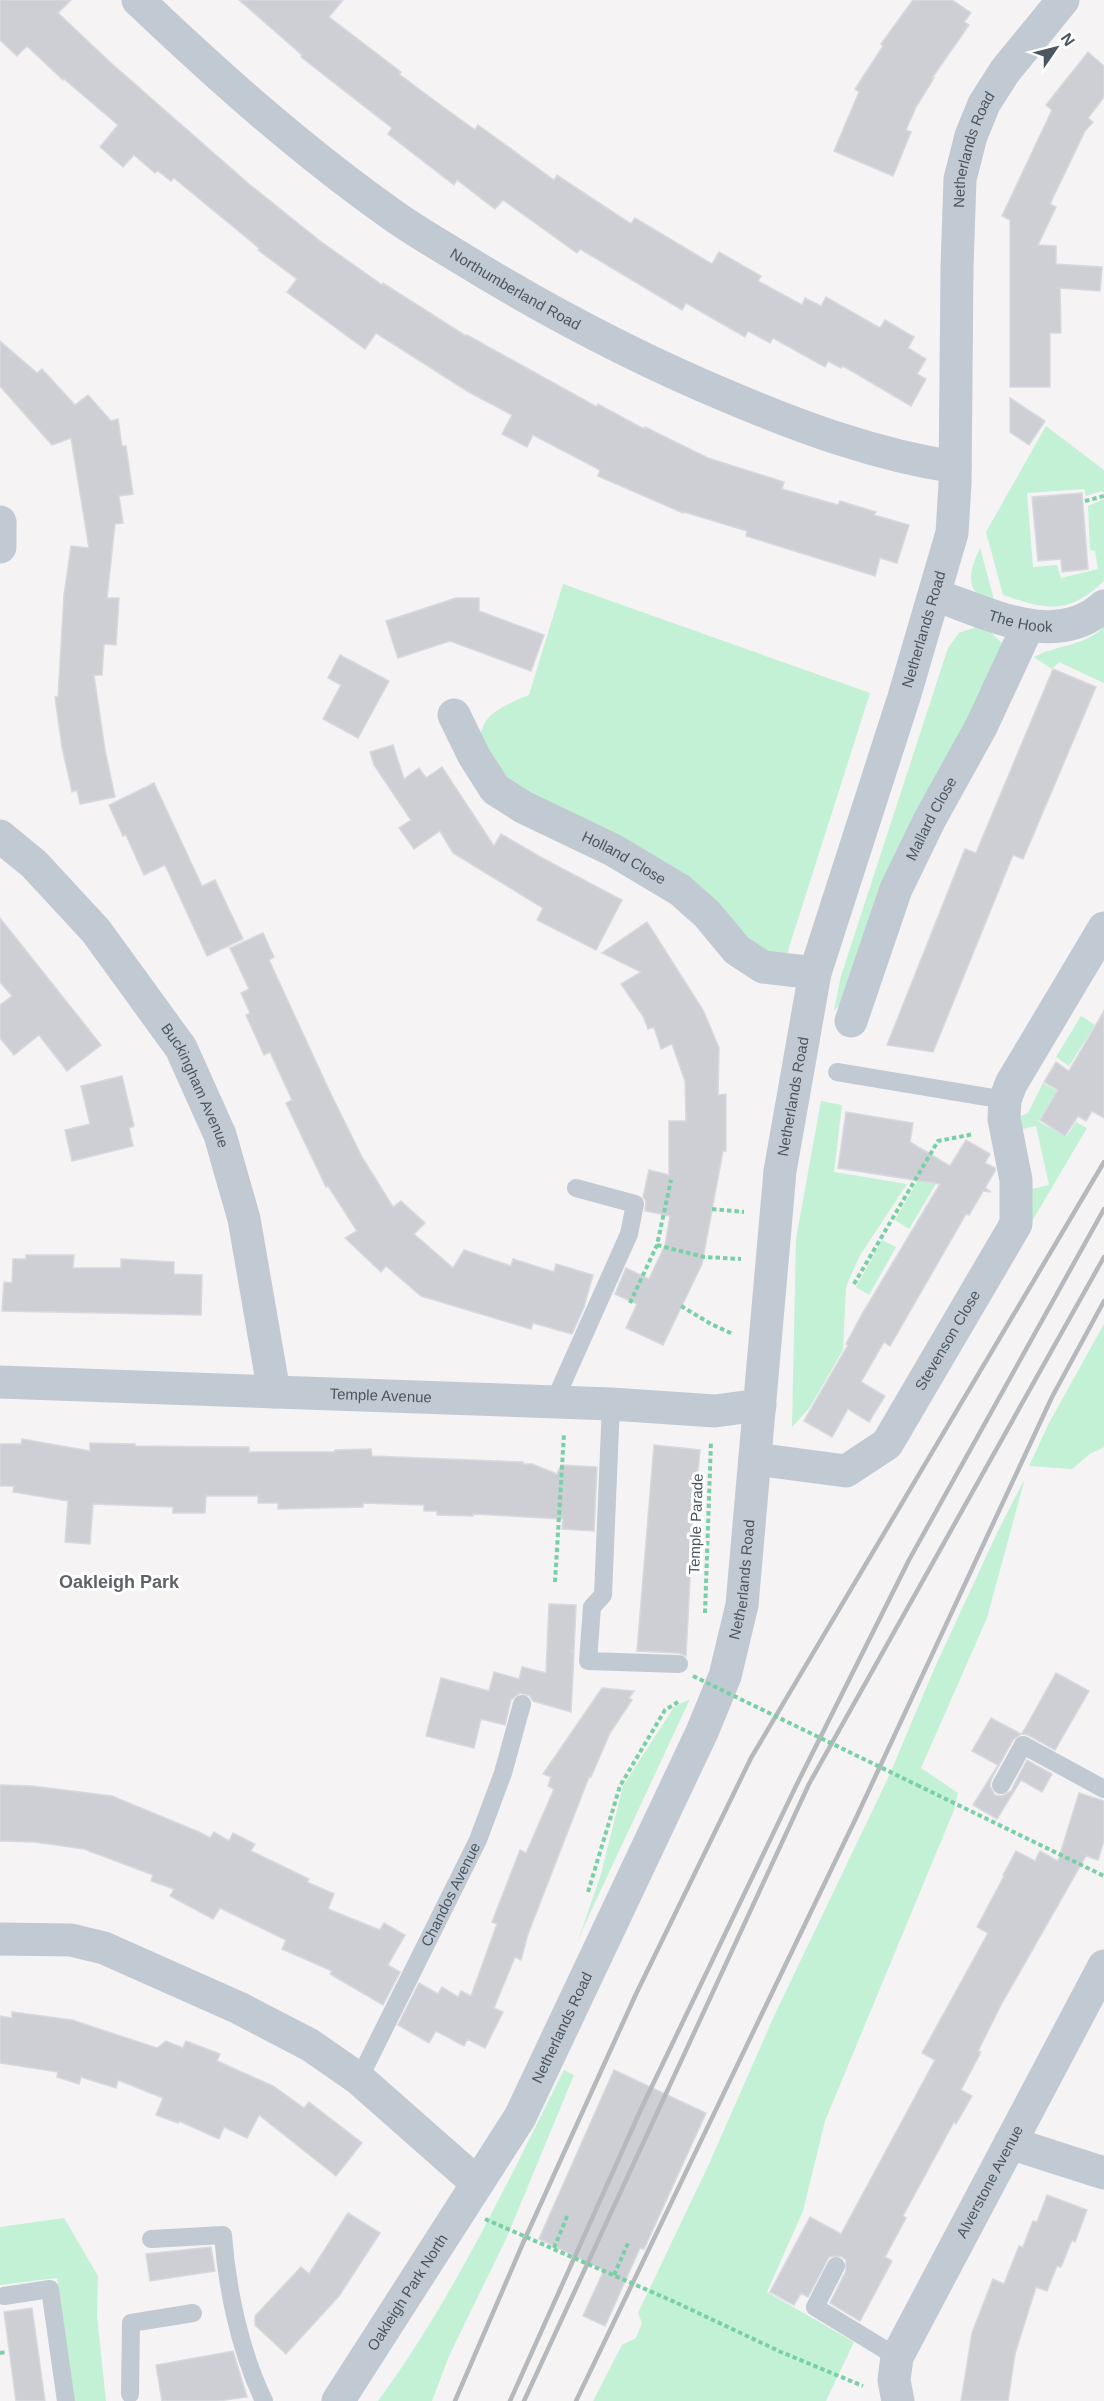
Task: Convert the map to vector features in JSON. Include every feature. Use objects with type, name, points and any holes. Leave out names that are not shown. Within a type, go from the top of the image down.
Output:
[{"type":"street","name":"Northumberland Road","points":[[138,0],[195,54],[320,161],[395,217],[516,292],[676,375],[755,408],[840,439],[911,460],[955,467]]},
{"type":"street","name":"Netherlands Road","points":[[477,2183],[520,2117],[702,1732],[725,1676],[742,1605],[780,1171],[815,973],[935,595],[952,533],[960,179],[971,136],[984,104],[1053,4]]},
{"type":"street","points":[[0,522],[0,548]]},
{"type":"street","name":"The Hook","points":[[935,595],[1028,626],[1063,627],[1092,617],[1104,606]]},
{"type":"street","name":"Mallard Close","points":[[851,1021],[896,890],[930,819],[981,727],[1028,626]]},
{"type":"street","name":"Holland Close","points":[[454,715],[474,756],[495,789],[523,807],[613,850],[680,890],[707,914],[737,950],[763,967],[815,973]]},
{"type":"street","name":"Buckingham Avenue","points":[[0,836],[34,864],[96,931],[181,1048],[220,1135],[244,1219],[274,1392]]},
{"type":"street","points":[[1005,1114],[1011,1084],[1104,928]]},
{"type":"street","name":"Stevenson Close","points":[[755,1459],[846,1471],[887,1444],[1016,1224],[1016,1180],[1005,1114]]},
{"type":"street","name":"Temple Avenue","points":[[0,1382],[611,1404],[715,1411],[760,1405]]},
{"type":"street","points":[[0,1939],[71,1940],[104,1948],[239,2008],[310,2045],[359,2079],[477,2183]]},
{"type":"street","name":"Alverstone Avenue","points":[[898,2401],[894,2380],[897,2357],[1104,1966]]},
{"type":"street","points":[[1010,2143],[1104,2173]]},
{"type":"street","name":"Oakleigh Park North","points":[[338,2401],[477,2183]]},
{"type":"lane","points":[[837,1072],[1005,1114]]},
{"type":"lane","points":[[560,1403],[629,1234],[635,1204],[576,1188]]},
{"type":"lane","points":[[611,1404],[603,1595],[592,1607],[588,1661],[679,1664]]},
{"type":"lane","name":"Chandos Avenue","points":[[359,2079],[478,1840],[502,1773],[522,1704]]},
{"type":"lane","points":[[1000,1785],[1023,1745],[1104,1790]]},
{"type":"lane","points":[[151,2239],[223,2235],[226,2278],[254,2380],[264,2401]]},
{"type":"lane","points":[[836,2266],[816,2307],[897,2357]]},
{"type":"lane","points":[[4,2296],[50,2289],[66,2401]]},
{"type":"lane","points":[[130,2394],[131,2323],[193,2313]]},
{"type":"path","points":[[1085,501],[1104,496]]},
{"type":"path","points":[[854,1284],[938,1141],[1005,1114]]},
{"type":"path","points":[[712,1209],[748,1212]]},
{"type":"path","points":[[657,1245],[704,1257],[746,1260]]},
{"type":"path","points":[[681,1306],[732,1334]]},
{"type":"path","points":[[555,1582],[560,1403]]},
{"type":"path","name":"Temple Parade","points":[[702,1437],[711,1437],[705,1617]]},
{"type":"path","points":[[693,1676],[1104,1876]]},
{"type":"path","points":[[587,1896],[620,1786],[665,1710],[679,1702]]},
{"type":"path","points":[[554,2248],[568,2214]]},
{"type":"path","points":[[485,2219],[677,2303],[781,2352],[898,2401]]},
{"type":"path","points":[[614,2275],[629,2241]]},
{"type":"path","points":[[0,2353],[7,2352]]},
{"type":"green space","points":[[1046,426],[1104,470],[1104,493],[1102,491],[1086,496],[1084,489],[1027,493],[1033,567],[1057,565],[1061,578],[1098,569],[1095,551],[1090,550],[1088,506],[1104,499],[1104,581],[1079,600],[1056,606],[1032,604],[1003,595],[986,532]]},
{"type":"green space","points":[[980,548],[995,603],[983,598],[973,589],[972,571]]},
{"type":"green space","points":[[563,584],[870,693],[785,960],[766,955],[505,782],[486,754],[481,739],[486,721],[501,708],[529,695]]},
{"type":"green space","points":[[976,627],[991,633],[1003,644],[848,999],[834,1010],[841,976],[948,648],[959,633]]},
{"type":"green space","points":[[1104,627],[1104,683],[1059,662],[1052,669],[1034,657],[1079,642]]},
{"type":"green space","points":[[1081,1016],[1095,1025],[1069,1066],[1056,1057]]},
{"type":"green space","points":[[1043,1083],[1057,1091],[1038,1121],[1066,1137],[1076,1122],[1087,1128],[1021,1240],[1028,1190],[1049,1185],[1036,1126],[1014,1131],[1013,1119],[1028,1113]]},
{"type":"green space","points":[[821,1101],[842,1105],[834,1172],[907,1184],[859,1257],[846,1287],[843,1350],[810,1407],[792,1427],[796,1239]]},
{"type":"green space","points":[[922,1173],[937,1182],[909,1229],[895,1220]]},
{"type":"green space","points":[[882,1240],[896,1247],[869,1295],[856,1287]]},
{"type":"green space","points":[[1104,1324],[1104,1447],[1090,1454],[1072,1469],[1029,1466],[1049,1423]]},
{"type":"green space","points":[[1025,1478],[987,1618],[921,1768],[958,1793],[954,1810],[825,2121],[803,2211],[767,2292],[854,2342],[826,2401],[593,2401],[622,2345],[636,2338],[642,2323],[638,2313],[709,2164],[775,2014],[889,1776],[935,1667],[997,1533]]},
{"type":"green space","points":[[690,1699],[577,1944],[601,1874],[623,1786],[674,1707]]},
{"type":"green space","points":[[564,2070],[574,2075],[506,2239],[449,2356],[432,2401],[378,2401],[431,2322],[455,2281]]},
{"type":"green space","points":[[64,2218],[98,2276],[97,2316],[106,2401],[75,2401],[57,2278],[0,2285],[0,2227]]},
{"type":"building","points":[[0,0],[71,0],[58,13],[111,63],[249,184],[320,241],[382,285],[383,283],[466,336],[597,407],[598,404],[644,429],[645,427],[708,458],[784,482],[782,489],[838,505],[840,501],[876,512],[874,515],[909,525],[897,563],[880,558],[875,576],[746,536],[747,531],[683,513],[598,476],[600,470],[533,435],[527,447],[502,434],[512,415],[467,391],[376,333],[365,349],[287,292],[297,279],[258,250],[259,248],[174,178],[171,181],[158,171],[155,173],[134,155],[123,167],[100,147],[118,125],[63,80],[27,46],[17,56],[0,40]]},
{"type":"building","points":[[239,0],[343,0],[329,17],[401,72],[399,74],[475,130],[478,125],[554,180],[557,175],[631,224],[635,218],[712,264],[719,252],[761,276],[758,281],[802,305],[805,298],[821,306],[826,297],[880,328],[885,320],[914,337],[908,348],[926,359],[917,374],[926,379],[911,406],[843,366],[841,368],[828,361],[825,367],[773,338],[770,343],[748,331],[745,337],[686,303],[682,310],[580,249],[577,253],[503,200],[495,209],[457,180],[454,185],[388,134],[392,128],[301,57],[302,55]]},
{"type":"building","points":[[913,0],[952,0],[971,13],[964,22],[969,25],[932,78],[934,78],[916,107],[906,130],[911,132],[893,176],[834,151],[859,92],[855,89],[883,46],[881,44]]},
{"type":"building","points":[[1088,52],[1104,66],[1104,97],[1088,118],[1093,122],[1085,131],[1050,204],[1056,207],[1038,245],[1056,246],[1056,264],[1102,267],[1100,291],[1060,288],[1061,333],[1050,333],[1050,387],[1010,387],[1010,220],[1002,216],[1052,110],[1046,105]]},
{"type":"building","points":[[0,341],[37,373],[42,369],[75,405],[88,395],[111,421],[118,419],[122,446],[126,446],[133,494],[119,496],[123,523],[115,524],[107,598],[119,598],[116,645],[104,644],[102,675],[94,675],[105,750],[115,797],[80,804],[77,790],[72,792],[62,747],[55,697],[58,697],[64,595],[71,546],[89,548],[71,438],[52,445],[0,386]]},
{"type":"building","points":[[1010,398],[1045,421],[1029,445],[1010,432]]},
{"type":"building","points":[[1082,493],[1088,569],[1062,572],[1061,559],[1038,561],[1032,497]]},
{"type":"building","points":[[456,598],[479,598],[479,611],[544,635],[531,671],[450,641],[398,658],[386,621]]},
{"type":"building","points":[[340,655],[389,681],[358,738],[323,719],[341,685],[328,678]]},
{"type":"building","points":[[1053,669],[1096,687],[1023,859],[1013,855],[933,1052],[887,1045],[965,849],[976,853]]},
{"type":"building","points":[[393,745],[404,779],[419,768],[426,778],[442,767],[494,846],[501,834],[622,900],[596,950],[537,920],[543,908],[453,853],[440,831],[414,849],[399,828],[411,820],[374,765],[370,752]]},
{"type":"building","points":[[154,783],[202,886],[215,880],[243,939],[207,956],[165,865],[144,875],[109,805]]},
{"type":"building","points":[[0,918],[101,1045],[67,1071],[39,1035],[14,1055],[0,1038],[0,1005],[12,996],[0,982]]},
{"type":"building","points":[[647,922],[703,1010],[719,1048],[718,1095],[726,1094],[726,1151],[723,1151],[702,1264],[663,1345],[626,1328],[637,1304],[615,1294],[626,1268],[649,1279],[665,1245],[670,1216],[645,1211],[646,1201],[643,1197],[649,1170],[669,1175],[669,1121],[686,1121],[685,1081],[672,1044],[661,1049],[654,1027],[648,1029],[643,1016],[621,984],[641,972],[602,953]]},
{"type":"building","points":[[263,933],[274,957],[269,960],[329,1090],[362,1157],[393,1207],[401,1201],[425,1223],[414,1234],[453,1268],[464,1250],[511,1266],[513,1259],[554,1272],[556,1264],[593,1275],[584,1307],[572,1334],[533,1323],[531,1329],[421,1296],[386,1266],[381,1272],[345,1238],[357,1231],[328,1186],[326,1187],[286,1103],[292,1100],[270,1052],[264,1055],[246,1015],[250,1013],[241,993],[249,989],[230,948]]},
{"type":"building","points":[[1104,1011],[1104,1118],[1092,1111],[1086,1121],[1078,1116],[1065,1136],[1040,1120],[1058,1090],[1044,1082],[1056,1062],[1069,1071]]},
{"type":"building","points":[[122,1076],[134,1126],[129,1128],[133,1146],[72,1161],[65,1130],[90,1124],[81,1086]]},
{"type":"building","points":[[846,1112],[913,1123],[910,1142],[950,1166],[966,1140],[990,1154],[985,1163],[995,1168],[995,1171],[985,1188],[991,1192],[983,1191],[969,1215],[966,1214],[890,1346],[884,1342],[861,1382],[885,1396],[869,1422],[848,1409],[832,1437],[804,1421],[848,1345],[846,1344],[862,1314],[940,1184],[838,1168]]},
{"type":"building","points":[[26,1255],[74,1255],[73,1268],[121,1268],[121,1259],[174,1262],[174,1274],[202,1275],[201,1315],[2,1311],[4,1282],[12,1283],[13,1259],[26,1259]]},
{"type":"building","points":[[22,1439],[90,1451],[90,1443],[135,1444],[135,1446],[249,1447],[249,1452],[335,1452],[335,1450],[371,1449],[372,1456],[523,1462],[523,1464],[532,1464],[557,1474],[561,1465],[597,1467],[594,1531],[562,1529],[563,1519],[473,1514],[473,1516],[437,1515],[437,1511],[424,1511],[424,1505],[363,1503],[363,1507],[278,1509],[278,1503],[258,1503],[258,1496],[206,1496],[205,1513],[173,1513],[173,1507],[93,1504],[90,1544],[65,1542],[68,1501],[13,1492],[14,1486],[0,1486],[0,1444],[21,1444]]},
{"type":"building","points":[[654,1445],[700,1450],[697,1481],[695,1481],[686,1656],[679,1653],[637,1651]]},
{"type":"building","points":[[549,1604],[576,1605],[574,1651],[571,1651],[574,1653],[571,1712],[533,1701],[530,1696],[520,1693],[511,1700],[505,1725],[481,1719],[474,1748],[426,1736],[441,1678],[489,1691],[494,1672],[519,1679],[522,1667],[546,1673]]},
{"type":"building","points":[[1056,1673],[1089,1691],[1055,1750],[1022,1734]]},
{"type":"building","points":[[602,1688],[634,1691],[629,1698],[632,1700],[610,1733],[591,1777],[589,1777],[528,1934],[521,1960],[515,1957],[494,2008],[503,2012],[485,2048],[467,2039],[464,2046],[436,2031],[429,2043],[398,2025],[419,1983],[438,1994],[442,1987],[458,1997],[461,1991],[471,1996],[497,1924],[492,1922],[520,1850],[526,1853],[554,1789],[548,1786],[551,1777],[543,1774]]},
{"type":"building","points":[[991,1718],[1021,1734],[1013,1740],[991,1780],[990,1786],[995,1795],[1002,1796],[1011,1791],[1027,1760],[1052,1774],[1042,1792],[1021,1780],[997,1819],[973,1805],[998,1765],[972,1751]]},
{"type":"building","points":[[0,1785],[32,1786],[112,1796],[210,1838],[214,1832],[229,1841],[233,1833],[255,1844],[251,1851],[309,1879],[307,1882],[334,1894],[328,1909],[380,1930],[384,1923],[405,1935],[388,1965],[400,1972],[383,2005],[330,1974],[332,1971],[282,1949],[286,1940],[220,1908],[213,1919],[170,1896],[174,1889],[151,1881],[153,1875],[84,1849],[35,1842],[0,1841]]},
{"type":"building","points":[[1079,1793],[1104,1801],[1104,1841],[1098,1860],[1086,1856],[1001,2005],[978,2051],[981,2052],[961,2090],[972,2096],[956,2124],[954,2122],[903,2216],[906,2218],[885,2257],[892,2261],[860,2321],[830,2303],[846,2271],[846,2260],[841,2256],[829,2257],[808,2297],[801,2293],[794,2305],[770,2292],[810,2217],[841,2234],[935,2060],[922,2053],[988,1933],[977,1927],[1003,1875],[1016,1851],[1035,1861],[1040,1851],[1058,1861]]},
{"type":"building","points":[[12,2012],[72,2020],[157,2048],[166,2041],[183,2048],[186,2041],[220,2054],[217,2061],[273,2086],[304,2108],[309,2102],[362,2143],[336,2176],[259,2115],[247,2138],[224,2127],[219,2139],[179,2121],[178,2123],[156,2115],[163,2098],[118,2080],[116,2088],[81,2077],[79,2084],[57,2077],[58,2072],[0,2063],[0,2016],[12,2018]]},
{"type":"building","points":[[614,2070],[706,2113],[644,2249],[640,2248],[605,2326],[583,2316],[604,2270],[539,2239]]},
{"type":"building","points":[[1047,2195],[1087,2210],[1075,2242],[1072,2240],[1061,2267],[1057,2266],[1047,2291],[1036,2287],[1015,2354],[1008,2401],[961,2401],[972,2333],[993,2279],[1004,2284],[1019,2246],[1023,2247],[1033,2221],[1037,2222]]},
{"type":"building","points":[[348,2213],[380,2233],[339,2296],[286,2354],[255,2325],[255,2316],[301,2267],[309,2274]]},
{"type":"building","points":[[211,2247],[215,2271],[150,2281],[146,2254]]},
{"type":"building","points":[[32,2308],[45,2401],[16,2401],[4,2312]]},
{"type":"building","points":[[233,2351],[247,2397],[218,2401],[162,2401],[156,2365]]},
{"type":"railway","points":[[455,2401],[523,2243],[636,1994],[751,1758],[1104,1162]]},
{"type":"railway","points":[[510,2401],[642,2107],[796,1786],[909,1560],[1104,1209]]},
{"type":"railway","points":[[524,2401],[809,1784],[1104,1257]]},
{"type":"railway","points":[[576,2401],[856,1818],[1052,1397],[1104,1301]]},
{"type":"district","name":"Oakleigh Park","points":[[119,1582]]}]
